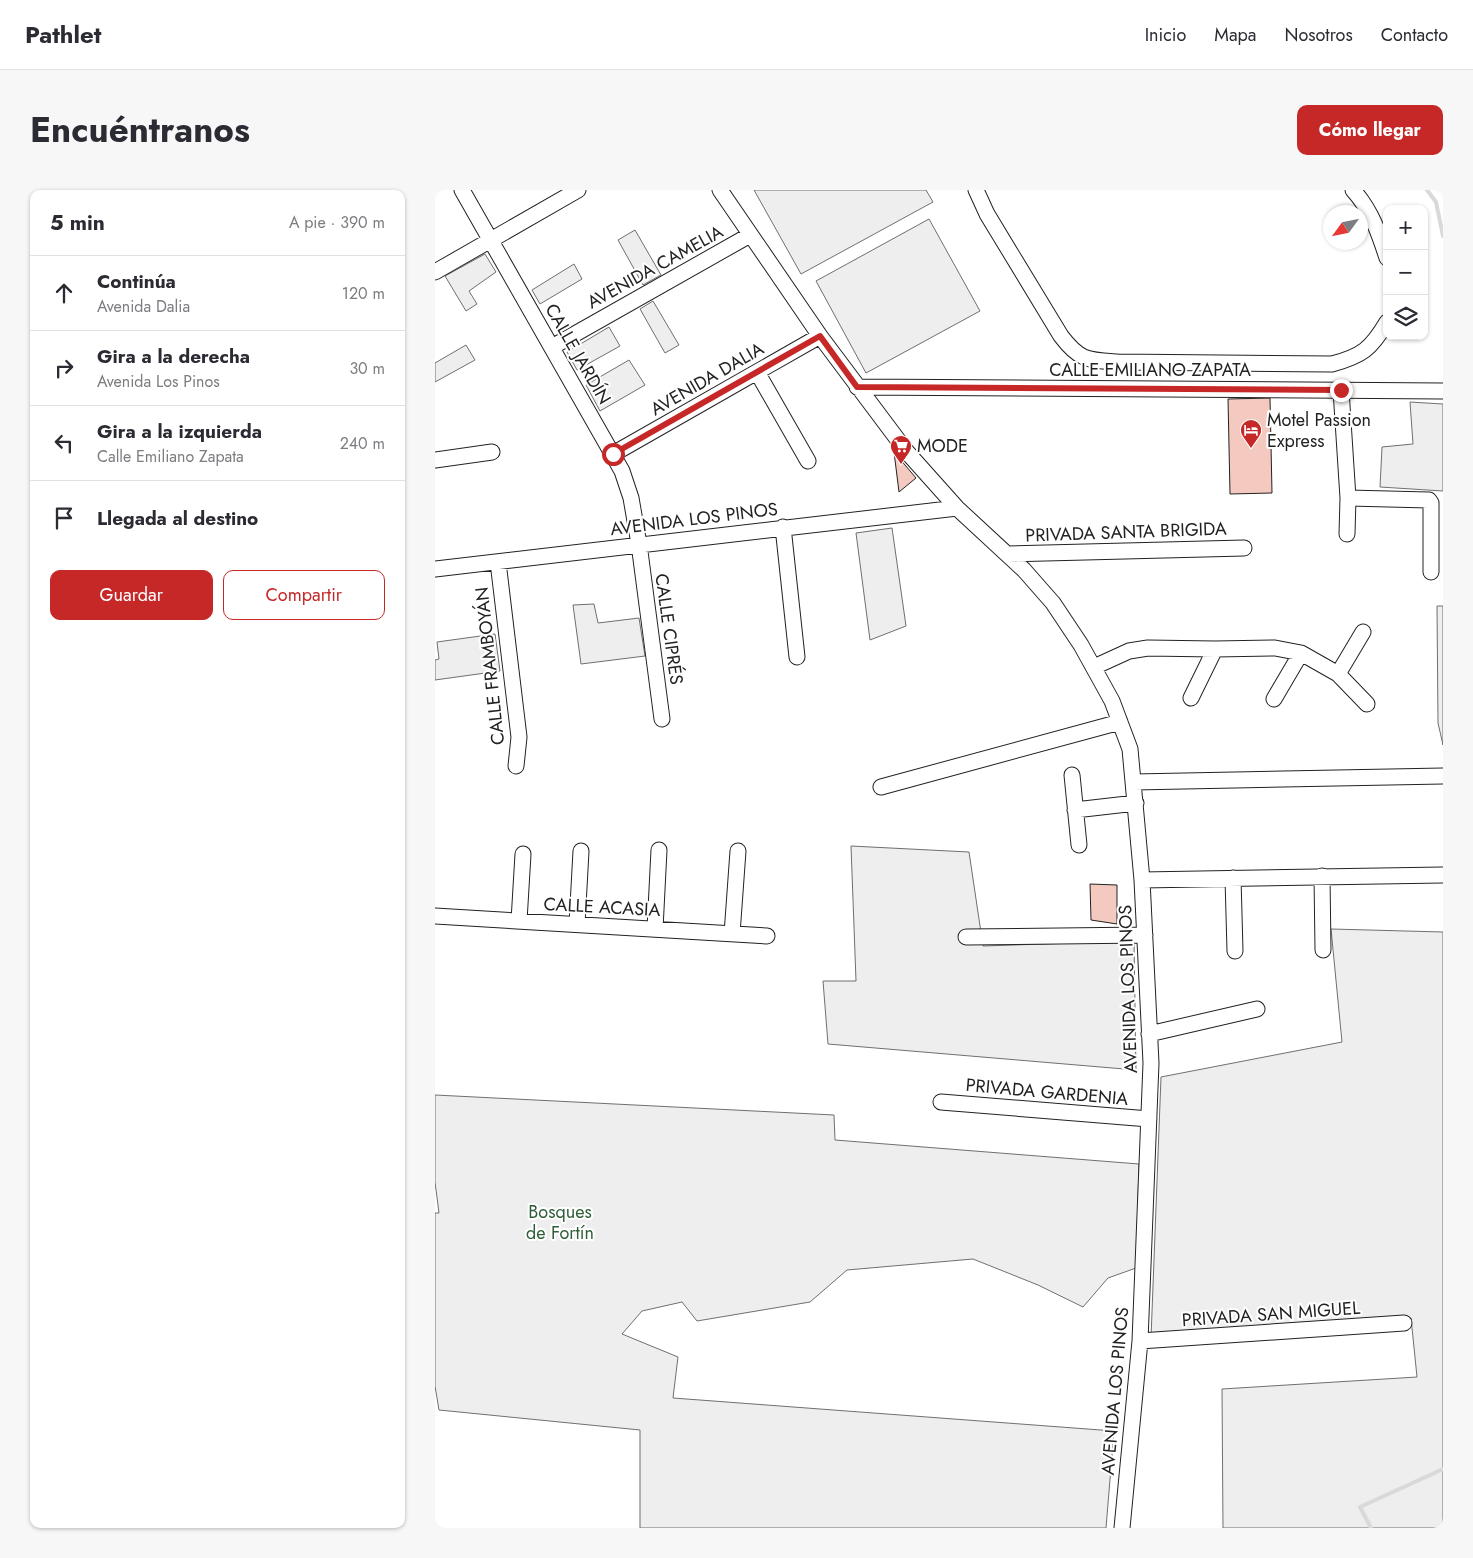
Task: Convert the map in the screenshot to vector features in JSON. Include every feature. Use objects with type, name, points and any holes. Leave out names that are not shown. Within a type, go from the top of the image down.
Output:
[{"type":"street","name":"CALLE JARDÍN","points":[[463,190],[613,454],[628,486],[639,544]]},
{"type":"street","points":[[435,272],[578,190]]},
{"type":"street","name":"AVENIDA LOS PINOS","points":[[720,190],[820,336],[922,470],[957,508],[1008,554],[1053,603],[1094,667],[1112,701],[1130,749],[1142,880],[1151,1063],[1140,1341],[1123,1528]]},
{"type":"street","points":[[976,190],[987,214],[1061,336],[1072,352],[1090,360],[1118,362],[1332,364],[1353,358],[1367,350],[1383,329]]},
{"type":"street","points":[[1353,190],[1367,207],[1384,250]]},
{"type":"street","name":"AVENIDA CAMELIA","points":[[552,347],[750,235]]},
{"type":"street","name":"AVENIDA DALIA","points":[[613,454],[820,336]]},
{"type":"street","points":[[757,372],[808,461]]},
{"type":"street","name":"CALLE EMILIANO ZAPATA","points":[[857,387],[1443,391]]},
{"type":"street","points":[[1341,390],[1348,498],[1347,534]]},
{"type":"street","points":[[435,460],[492,452]]},
{"type":"street","points":[[1348,498],[1429,500],[1431,503],[1431,572]]},
{"type":"street","name":"AVENIDA LOS PINOS","points":[[435,569],[957,508]]},
{"type":"street","points":[[783,527],[797,657]]},
{"type":"street","name":"CALLE CIPRÉS","points":[[639,544],[662,719]]},
{"type":"street","name":"PRIVADA SANTA BRIGIDA","points":[[1008,554],[1244,548]]},
{"type":"street","name":"CALLE FRAMBOYÁN","points":[[498,562],[519,737],[516,766]]},
{"type":"street","points":[[1338,674],[1363,632]]},
{"type":"street","points":[[1094,667],[1129,651],[1148,648],[1275,648],[1301,653],[1338,674],[1367,704]]},
{"type":"street","points":[[1191,698],[1215,649]]},
{"type":"street","points":[[1274,699],[1301,653]]},
{"type":"street","points":[[881,787],[1120,722]]},
{"type":"street","points":[[1072,775],[1079,845]]},
{"type":"street","points":[[1134,782],[1443,776]]},
{"type":"street","points":[[1075,810],[1136,803]]},
{"type":"street","points":[[655,929],[659,850]]},
{"type":"street","points":[[577,924],[581,851]]},
{"type":"street","points":[[732,934],[738,851]]},
{"type":"street","points":[[519,921],[523,854]]},
{"type":"street","points":[[1142,880],[1443,875]]},
{"type":"street","points":[[1322,876],[1323,950]]},
{"type":"street","points":[[1233,878],[1235,951]]},
{"type":"street","name":"CALLE ACASIA","points":[[435,916],[767,936]]},
{"type":"street","points":[[966,937],[1145,935]]},
{"type":"street","points":[[1149,1034],[1257,1009]]},
{"type":"street","name":"PRIVADA GARDENIA","points":[[941,1102],[1149,1119]]},
{"type":"street","name":"PRIVADA SAN MIGUEL","points":[[1140,1341],[1404,1323]]},
{"type":"green space","points":[[754,190],[926,190],[933,202],[801,274]]},
{"type":"green space","points":[[929,219],[980,311],[866,373],[816,281]]},
{"type":"green space","points":[[635,230],[661,275],[643,285],[618,240]]},
{"type":"green space","points":[[485,254],[496,272],[469,291],[477,304],[466,311],[445,276]]},
{"type":"green space","points":[[574,264],[582,279],[540,304],[532,290]]},
{"type":"green space","points":[[653,301],[679,345],[665,353],[640,309]]},
{"type":"green space","points":[[609,327],[620,346],[577,370],[567,352]]},
{"type":"green space","points":[[466,345],[475,360],[435,382],[435,363]]},
{"type":"green space","points":[[629,360],[645,385],[600,411],[586,385]]},
{"type":"green space","points":[[1410,402],[1443,404],[1443,491],[1380,487],[1382,447],[1413,444]]},
{"type":"green space","points":[[892,528],[906,626],[870,640],[856,533]]},
{"type":"green space","points":[[594,604],[598,623],[639,618],[645,656],[581,664],[573,605]]},
{"type":"green space","points":[[1437,606],[1443,606],[1443,745],[1438,723]]},
{"type":"green space","points":[[495,634],[500,671],[435,680],[435,660],[439,659],[437,642]]},
{"type":"green space","points":[[851,846],[969,852],[983,946],[1134,941],[1136,1070],[828,1044],[823,981],[856,981]]},
{"type":"green space","points":[[1331,929],[1443,932],[1443,1528],[1223,1528],[1222,1389],[1417,1377],[1411,1318],[1151,1338],[1161,1077],[1342,1042]]},
{"type":"green space","name":"Bosques de Fortín","points":[[435,1095],[834,1115],[835,1140],[1139,1164],[1136,1268],[1108,1278],[1083,1307],[1038,1285],[973,1259],[847,1270],[810,1302],[697,1321],[682,1302],[642,1311],[622,1334],[678,1357],[673,1398],[1114,1431],[1106,1528],[640,1528],[640,1430],[439,1410],[435,1386],[435,1213],[439,1213],[435,1182]]},
{"type":"building","points":[[1270,398],[1272,493],[1230,494],[1228,399]]},
{"type":"building","name":"MODE","points":[[894,452],[916,478],[899,492]]},
{"type":"building","points":[[1090,884],[1117,885],[1117,924],[1091,920]]},
{"type":"waterway","points":[[1427,190],[1436,202],[1443,236]]},
{"type":"waterway","points":[[1371,1528],[1360,1507],[1443,1469]]},
{"type":"place","name":"Motel Passion Express","points":[[1251,449]]},
{"type":"place","name":"MODE","points":[[901,465]]},
{"type":"route","points":[[613,454],[820,336],[857,387],[1341,390]]}]
